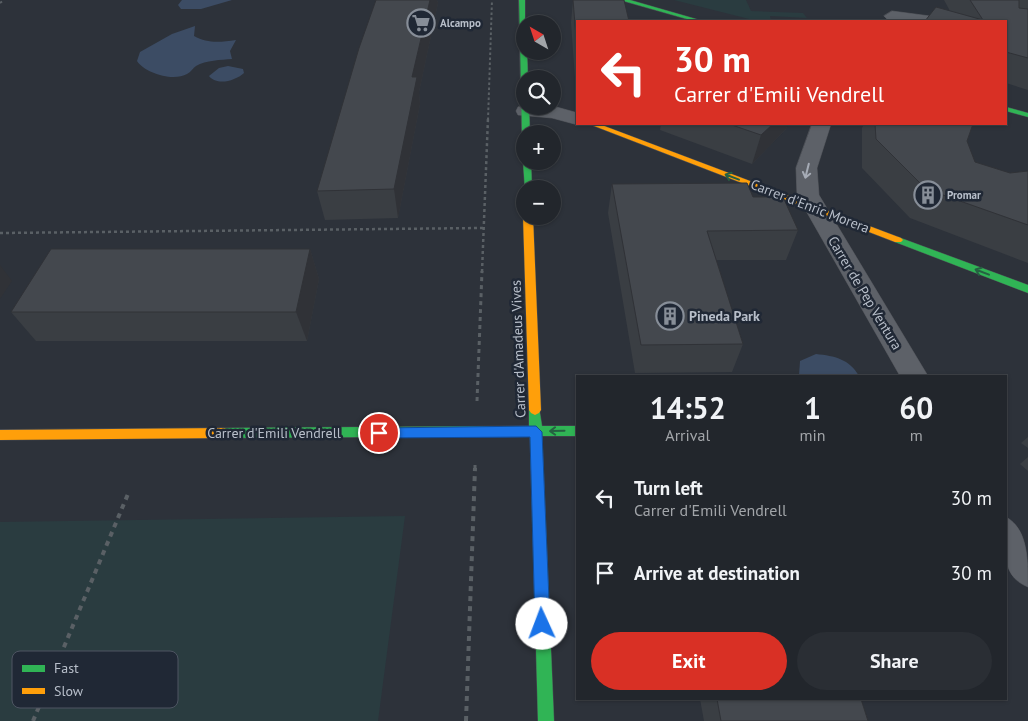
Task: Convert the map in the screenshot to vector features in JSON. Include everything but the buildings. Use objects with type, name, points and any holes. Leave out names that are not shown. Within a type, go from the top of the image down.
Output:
[{"type":"street","points":[[522,0],[524,70]]},
{"type":"street","points":[[623,0],[696,20]]},
{"type":"street","points":[[895,0],[890,18],[917,20]]},
{"type":"street","points":[[1007,109],[1028,115]]},
{"type":"street","points":[[561,114],[576,118]]},
{"type":"street","name":"Carrer d'Enric Morera","points":[[596,125],[1028,289]]},
{"type":"street","name":"Carrer de Pep Ventura","points":[[821,125],[805,181],[808,195],[913,375]]},
{"type":"street","name":"Carrer d'Amadeus Vives","points":[[528,225],[546,721]]},
{"type":"street","name":"Carrer d'Emili Vendrell","points":[[0,435],[576,431]]},
{"type":"street","points":[[1007,535],[1028,570]]},
{"type":"street","points":[[1007,568],[1028,578]]},
{"type":"path","points":[[0,4],[4,0]]},
{"type":"path","points":[[466,721],[492,0]]},
{"type":"path","points":[[0,233],[483,228]]},
{"type":"path","points":[[62,651],[128,494]]},
{"type":"path","points":[[33,721],[38,708]]},
{"type":"shaded area","points":[[674,0],[746,0],[751,11],[803,13],[807,18],[770,16],[771,20],[753,20]]},
{"type":"shaded area","points":[[405,516],[378,721],[0,721],[0,522]]},
{"type":"water","points":[[182,0],[232,0],[201,9],[181,9],[178,5]]},
{"type":"water","points":[[195,26],[194,36],[199,39],[215,42],[236,40],[230,51],[232,59],[204,63],[196,66],[187,74],[174,77],[160,75],[146,69],[137,61],[140,52],[172,34]]},
{"type":"water","points":[[228,66],[243,69],[244,73],[236,78],[221,82],[209,76],[219,68]]},
{"type":"water","points":[[816,354],[829,356],[846,362],[858,375],[799,375],[800,361]]},
{"type":"traffic: fast","points":[[522,0],[526,125]]},
{"type":"traffic: fast","points":[[623,0],[696,20]]},
{"type":"traffic: fast","points":[[1007,109],[1028,115]]},
{"type":"traffic: fast","points":[[527,170],[528,180]]},
{"type":"traffic: fast","points":[[898,240],[1028,289]]},
{"type":"traffic: fast","points":[[535,410],[546,721]]},
{"type":"traffic: fast","points":[[223,433],[576,431]]},
{"type":"traffic: slow","points":[[596,125],[898,240]]},
{"type":"traffic: slow","points":[[528,225],[535,410]]},
{"type":"traffic: slow","points":[[0,435],[223,433]]},
{"type":"place","name":"Alcampo","points":[[421,23]]},
{"type":"place","name":"Promar","points":[[928,195]]},
{"type":"place","name":"Pineda Park","points":[[670,316]]},
{"type":"route","points":[[379,433],[536,432],[542,624]]}]
